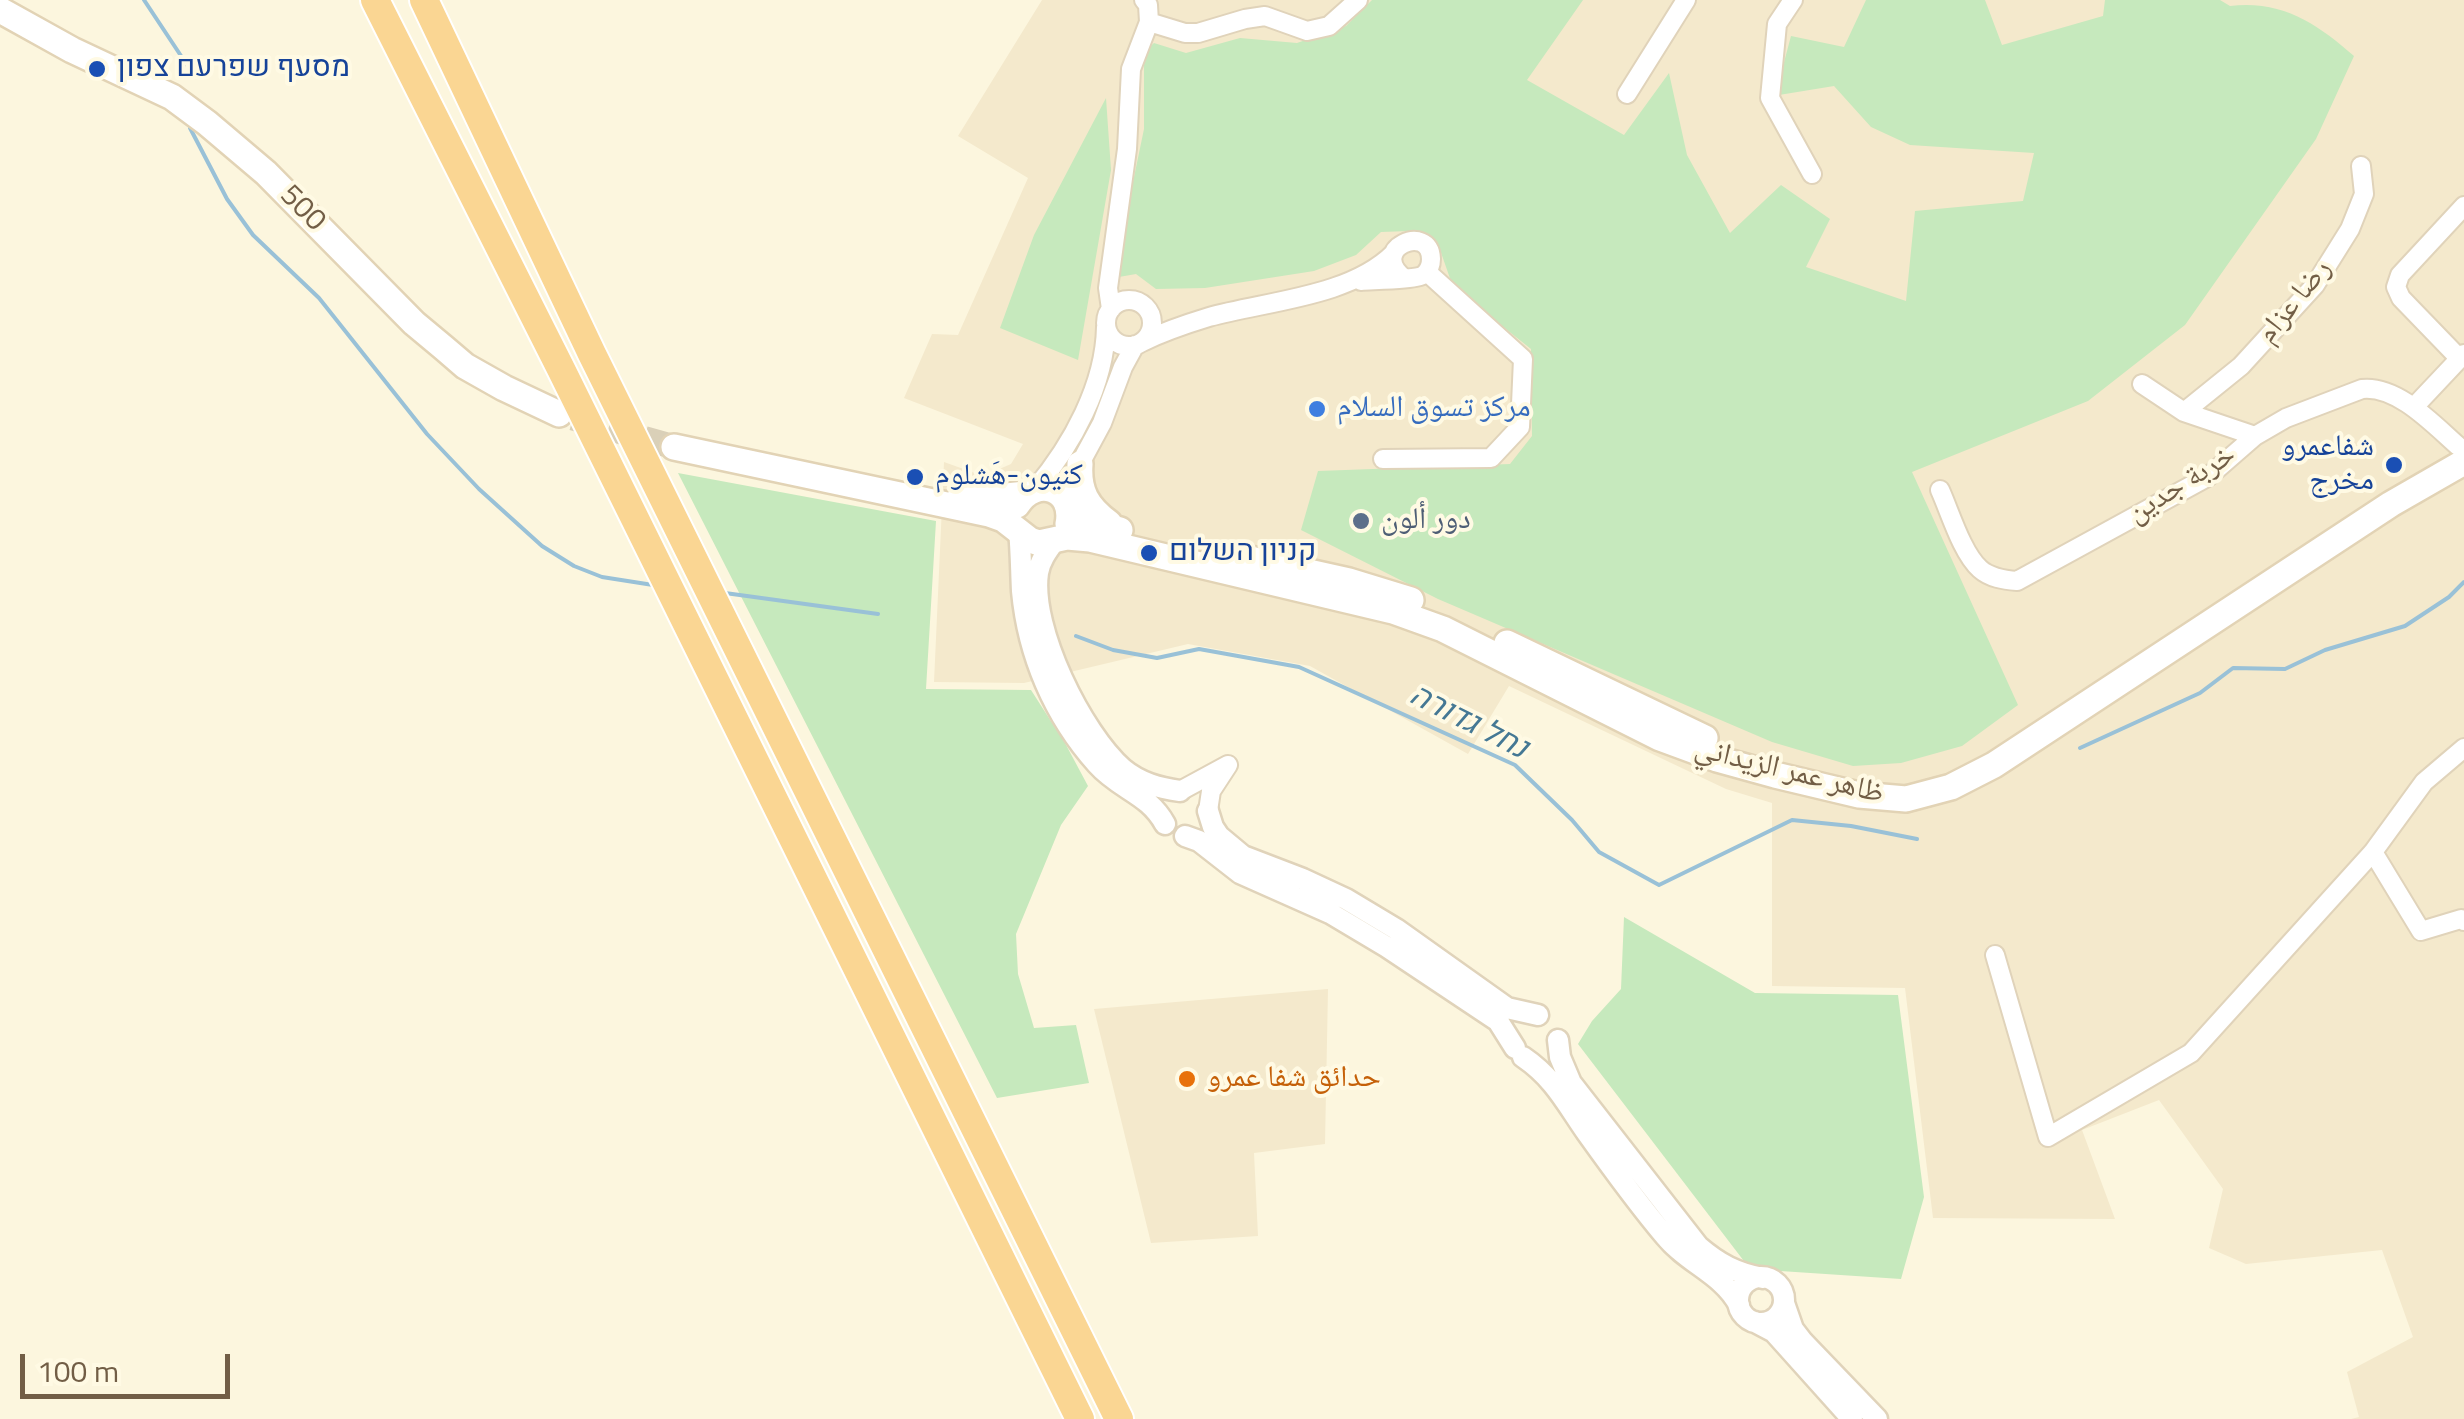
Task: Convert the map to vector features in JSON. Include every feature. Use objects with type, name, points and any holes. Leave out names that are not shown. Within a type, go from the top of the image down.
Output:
[{"type":"highway","points":[[375,0],[1080,1419]]},
{"type":"highway","points":[[424,0],[600,371],[1119,1419]]},
{"type":"main road","name":"500","points":[[10,0],[29,25]]},
{"type":"main road","name":"500","points":[[0,10],[172,98],[207,123],[266,173],[414,324],[454,357],[504,388],[558,414]]},
{"type":"main road","points":[[674,446],[778,469],[989,514],[1038,543],[1056,540],[1068,526],[1068,505],[1047,488],[987,498],[778,469]]},
{"type":"main road","name":"ظاهر عمر الزيداني","points":[[1068,505],[1089,521],[1412,600],[1705,738],[1847,776],[1892,782],[1936,774],[2004,740],[2384,490],[2462,450]]},
{"type":"main road","name":"ظاهر عمر الزيداني","points":[[1056,540],[1090,538],[1393,612],[1443,629],[1631,724],[1717,759],[1859,795],[1906,798],[1951,787],[1994,765],[2391,504],[2462,450]]},
{"type":"main road","points":[[1080,464],[1079,479],[1086,502],[1118,529]]},
{"type":"main road","points":[[1018,530],[1016,505],[1030,492]]},
{"type":"street","points":[[1144,0],[1148,4],[1149,22],[1131,69],[1127,149],[1108,288],[1108,333],[1117,342],[1138,343],[1206,318],[1347,282],[1416,278],[1427,272],[1430,253],[1422,243],[1403,242],[1380,264],[1347,282]]},
{"type":"street","points":[[1149,22],[1198,33],[1265,16],[1307,31],[1329,26],[1358,0]]},
{"type":"street","points":[[1627,94],[1686,0]]},
{"type":"street","points":[[1793,0],[1777,24],[1770,98],[1812,174]]},
{"type":"street","name":"رضا عزام","points":[[2184,412],[2241,366],[2315,285],[2350,229],[2364,194],[2361,166]]},
{"type":"street","points":[[2414,407],[2462,356],[2401,298],[2396,287],[2400,275],[2464,206]]},
{"type":"street","points":[[1394,253],[1393,264],[1404,278]]},
{"type":"street","points":[[1383,459],[1490,458],[1520,427],[1524,360],[1427,272]]},
{"type":"street","points":[[1030,492],[1059,458],[1088,403],[1103,357],[1109,318],[1124,300],[1131,300],[1145,306],[1152,326],[1124,367],[1102,423],[1068,488],[1068,505]]},
{"type":"street","points":[[1149,312],[1173,319],[1206,318]]},
{"type":"street","points":[[2142,384],[2184,412],[2255,436]]},
{"type":"street","name":"خربة جدين","points":[[1940,490],[1978,568],[1998,579],[2017,581],[2209,476],[2255,436],[2286,418],[2362,389],[2374,388],[2414,407],[2462,450]]},
{"type":"street","points":[[1018,530],[1026,617],[1036,662],[1070,730],[1088,755],[1108,776],[1151,804],[1173,833],[1198,841],[1240,873],[1330,914],[1388,946],[1498,1021],[1519,1052],[1551,1080],[1669,1241],[1692,1263],[1723,1283],[1744,1316],[1774,1332],[1852,1419]]},
{"type":"street","points":[[1056,540],[1042,561],[1038,579],[1043,620],[1061,678],[1084,718],[1122,768],[1153,786],[1201,797],[1213,828],[1243,856],[1346,899],[1507,1008],[1538,1014],[1551,1021],[1571,1083],[1698,1246],[1734,1271],[1777,1284],[1793,1329],[1877,1419]]},
{"type":"street","points":[[1995,955],[2048,1137],[2191,1053],[2373,852],[2424,782],[2464,748]]},
{"type":"street","points":[[1165,824],[1164,805],[1173,794],[1228,765],[1211,791],[1204,828],[1185,836]]},
{"type":"street","points":[[2373,852],[2421,930],[2461,919],[2464,922]]},
{"type":"street","points":[[1538,1014],[1517,1023],[1512,1035],[1519,1052],[1541,1060],[1553,1051],[1558,1040]]},
{"type":"street","points":[[1738,1304],[1743,1286],[1764,1278]]},
{"type":"street","points":[[1755,1322],[1774,1320],[1784,1304]]},
{"type":"shaded area","points":[[1042,0],[2464,0],[2464,1419],[2351,1419],[2359,1417],[2347,1372],[2413,1337],[2382,1250],[2246,1264],[2209,1248],[2223,1189],[2159,1100],[2082,1130],[2115,1219],[1933,1218],[1905,988],[1772,986],[1772,803],[1726,789],[1509,686],[1468,754],[1310,666],[1188,644],[1024,683],[934,682],[944,462],[983,476],[1011,464],[1023,444],[904,398],[932,334],[958,335],[1028,178],[958,136]]},
{"type":"shaded area","points":[[1328,989],[1325,1144],[1254,1153],[1258,1236],[1151,1243],[1094,1009]]},
{"type":"green space","points":[[1372,0],[1583,0],[1527,80],[1624,135],[1669,73],[1687,155],[1730,233],[1781,185],[1830,219],[1806,267],[1906,301],[1915,211],[2023,201],[2034,153],[1910,145],[1871,127],[1834,86],[1779,95],[1791,36],[1844,47],[1866,0],[1985,0],[2002,45],[2103,16],[2105,0],[2220,0],[2230,6],[2267,7],[2298,17],[2354,56],[2316,139],[2185,325],[2088,401],[1912,472],[2018,705],[1962,746],[1901,763],[1853,766],[1772,742],[1438,599],[1301,530],[1318,471],[1510,464],[1532,436],[1531,349],[1453,287],[1438,244],[1409,231],[1381,232],[1356,255],[1314,271],[1205,288],[1156,289],[1136,274],[1113,278],[1144,129],[1144,52],[1154,43],[1186,53],[1240,38],[1297,43],[1346,26]]},
{"type":"green space","points":[[1106,98],[1111,170],[1078,360],[1000,328],[1034,235]]},
{"type":"green space","points":[[678,473],[936,521],[926,689],[1031,690],[1088,786],[1061,825],[1016,934],[1018,974],[1034,1028],[1076,1025],[1089,1083],[997,1098]]},
{"type":"green space","points":[[1624,917],[1755,993],[1898,995],[1924,1197],[1901,1279],[1750,1269],[1578,1044],[1592,1021],[1621,989]]},
{"type":"waterway","points":[[144,0],[191,71]]},
{"type":"waterway","points":[[190,128],[227,199],[253,235],[319,298],[427,434],[479,489],[542,546],[574,566],[602,577],[653,585]]},
{"type":"waterway","name":"נחל גדורה","points":[[2080,748],[2200,693],[2233,668],[2285,669],[2325,650],[2405,626],[2449,597],[2464,582]]},
{"type":"waterway","points":[[725,593],[878,614]]},
{"type":"waterway","name":"נחל גדורה","points":[[1076,636],[1113,650],[1157,658],[1199,649],[1299,667],[1515,765],[1599,852],[1659,885],[1792,820],[1917,839]]},
{"type":"tunnel","points":[[573,418],[674,447]]},
{"type":"place","name":"מסעף שפרעם צפון","points":[[97,69]]},
{"type":"place","name":"مركز تسوق السلام","points":[[1317,409]]},
{"type":"place","name":"شفاعمرو مخرج","points":[[2394,465]]},
{"type":"place","name":"كنيون-هَشلوم","points":[[915,477]]},
{"type":"place","name":"دور ألون","points":[[1361,521]]},
{"type":"place","name":"קניון השלום","points":[[1149,553]]},
{"type":"place","name":"حدائق شفا عمرو","points":[[1187,1079]]}]
